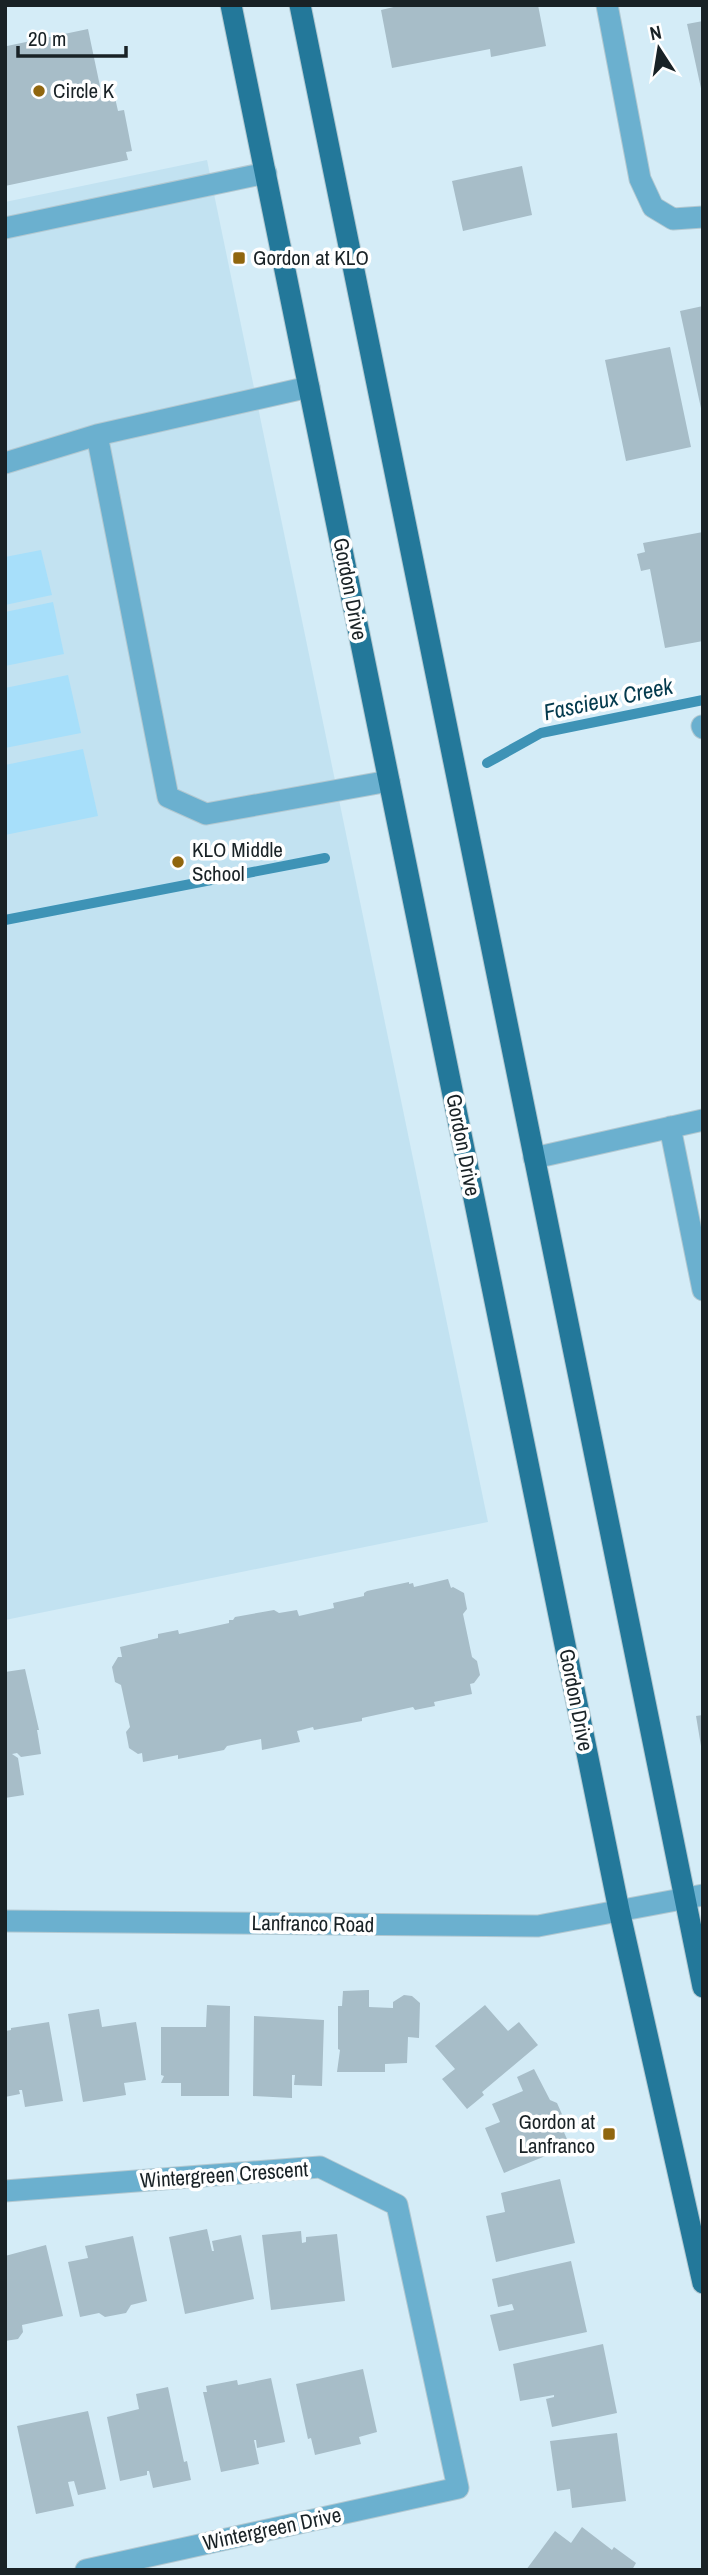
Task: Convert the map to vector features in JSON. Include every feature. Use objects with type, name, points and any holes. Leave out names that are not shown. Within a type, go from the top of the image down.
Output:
[{"type":"main road","name":"Gordon Drive","points":[[231,5],[619,1910],[703,2283]]},
{"type":"main road","points":[[300,5],[534,1158],[694,1897],[703,1987]]},
{"type":"street","points":[[607,5],[640,179],[653,208],[673,219],[703,217]]},
{"type":"street","points":[[5,228],[266,173]]},
{"type":"street","points":[[5,463],[97,435],[309,387]]},
{"type":"street","points":[[97,435],[168,796],[206,814],[389,780]]},
{"type":"street","points":[[534,1158],[703,1120]]},
{"type":"street","points":[[670,1128],[703,1290]]},
{"type":"street","name":"Lanfranco Road","points":[[5,1921],[538,1926],[694,1897]]},
{"type":"street","name":"Wintergreen Crescent","points":[[5,2191],[320,2167],[397,2205],[458,2488]]},
{"type":"street","name":"Wintergreen Drive","points":[[86,2570],[458,2488]]},
{"type":"shaded area","name":"KLO Middle School","points":[[207,160],[488,1522],[5,1620],[5,202]]},
{"type":"shaded area","points":[[41,550],[52,595],[5,605],[5,557]]},
{"type":"shaded area","points":[[53,602],[64,654],[5,666],[5,612]]},
{"type":"shaded area","points":[[68,675],[81,733],[5,748],[5,688]]},
{"type":"shaded area","points":[[83,749],[98,816],[5,835],[5,765]]},
{"type":"building","points":[[402,5],[538,5],[546,46],[491,57],[490,49],[392,68],[381,10]]},
{"type":"building","points":[[703,21],[703,93],[702,93],[687,24]]},
{"type":"building","points":[[88,29],[101,91],[113,89],[118,111],[124,110],[132,151],[126,152],[128,160],[5,186],[7,46]]},
{"type":"building","points":[[522,166],[532,215],[463,231],[452,181]]},
{"type":"building","points":[[703,306],[703,413],[702,413],[680,311]]},
{"type":"building","points":[[670,347],[691,447],[626,461],[605,360]]},
{"type":"building","points":[[703,532],[703,641],[665,648],[650,569],[641,571],[637,554],[645,552],[643,543]]},
{"type":"building","points":[[448,1579],[451,1588],[464,1593],[467,1609],[463,1614],[472,1657],[477,1661],[480,1675],[470,1684],[472,1694],[434,1702],[435,1706],[415,1710],[413,1707],[362,1718],[362,1721],[297,1731],[300,1742],[262,1750],[261,1739],[178,1759],[178,1755],[143,1762],[142,1753],[138,1754],[129,1748],[126,1732],[130,1727],[121,1685],[115,1682],[112,1667],[118,1657],[122,1657],[120,1647],[158,1638],[158,1634],[178,1630],[179,1634],[229,1623],[229,1620],[235,1617],[274,1610],[279,1613],[297,1610],[299,1616],[334,1608],[333,1603],[364,1596],[367,1591],[409,1582],[413,1583],[414,1587]]},
{"type":"building","points":[[25,1669],[39,1730],[41,1754],[21,1757],[17,1753],[12,1754],[18,1758],[24,1795],[5,1798],[5,1672]]},
{"type":"building","points":[[703,1715],[703,1746],[701,1746],[696,1716]]},
{"type":"building","points":[[369,1990],[369,2007],[393,2008],[393,2002],[404,1995],[412,1996],[420,2003],[419,2038],[408,2037],[407,2063],[385,2064],[385,2072],[337,2072],[340,2050],[338,2006],[342,2006],[343,1991]]},
{"type":"building","points":[[207,2005],[230,2006],[229,2096],[181,2096],[181,2083],[161,2083],[164,2076],[161,2075],[161,2027],[206,2027]]},
{"type":"building","points":[[485,2005],[508,2031],[519,2022],[538,2045],[482,2092],[484,2095],[467,2109],[442,2079],[455,2069],[435,2046]]},
{"type":"building","points":[[99,2009],[102,2027],[136,2022],[146,2080],[124,2083],[126,2095],[83,2102],[68,2014]]},
{"type":"building","points":[[254,2016],[324,2020],[322,2086],[294,2085],[295,2075],[292,2075],[292,2098],[253,2096]]},
{"type":"building","points":[[49,2022],[63,2101],[25,2107],[22,2090],[19,2090],[20,2094],[5,2097],[5,2031]]},
{"type":"building","points":[[534,2069],[550,2100],[557,2103],[565,2121],[563,2130],[570,2146],[504,2173],[485,2128],[500,2122],[492,2104],[523,2091],[517,2077]]},
{"type":"building","points":[[560,2179],[575,2243],[496,2262],[486,2216],[505,2212],[501,2193]]},
{"type":"building","points":[[207,2229],[212,2251],[212,2241],[241,2235],[254,2299],[185,2314],[169,2237]]},
{"type":"building","points":[[301,2231],[302,2243],[306,2242],[306,2237],[337,2234],[345,2301],[271,2310],[262,2235]]},
{"type":"building","points":[[133,2236],[147,2301],[131,2305],[126,2313],[105,2317],[99,2313],[80,2317],[68,2262],[88,2258],[85,2246]]},
{"type":"building","points":[[46,2245],[63,2316],[22,2325],[23,2332],[18,2339],[5,2341],[5,2256]]},
{"type":"building","points":[[571,2261],[587,2332],[499,2351],[490,2315],[514,2310],[512,2304],[498,2307],[492,2279]]},
{"type":"building","points":[[603,2344],[617,2413],[552,2427],[546,2399],[554,2395],[520,2401],[513,2364]]},
{"type":"building","points":[[363,2369],[377,2432],[359,2437],[361,2444],[315,2455],[311,2438],[308,2439],[296,2384]]},
{"type":"building","points":[[271,2378],[285,2442],[257,2448],[254,2440],[259,2464],[221,2472],[203,2392],[207,2392],[206,2386],[237,2380],[238,2385]]},
{"type":"building","points":[[168,2387],[184,2462],[187,2461],[191,2480],[153,2488],[147,2471],[147,2475],[120,2481],[107,2417],[139,2409],[136,2394]]},
{"type":"building","points":[[88,2411],[106,2489],[78,2495],[74,2481],[68,2482],[74,2506],[36,2514],[17,2426]]},
{"type":"building","points":[[617,2433],[626,2501],[572,2508],[570,2489],[557,2491],[550,2441]]},
{"type":"building","points":[[582,2527],[612,2550],[614,2547],[636,2563],[632,2570],[526,2570],[555,2531],[571,2543]]},
{"type":"waterway","name":"Fascieux Creek","points":[[487,763],[541,733],[703,700]]},
{"type":"waterway","name":"Fascieux Creek","points":[[5,920],[325,858]]},
{"type":"place","name":"Circle K","points":[[39,91]]},
{"type":"place","name":"Gordon at KLO","points":[[239,258]]},
{"type":"place","name":"KLO Middle School","points":[[178,862]]},
{"type":"place","name":"Gordon at Lanfranco","points":[[609,2134]]}]
